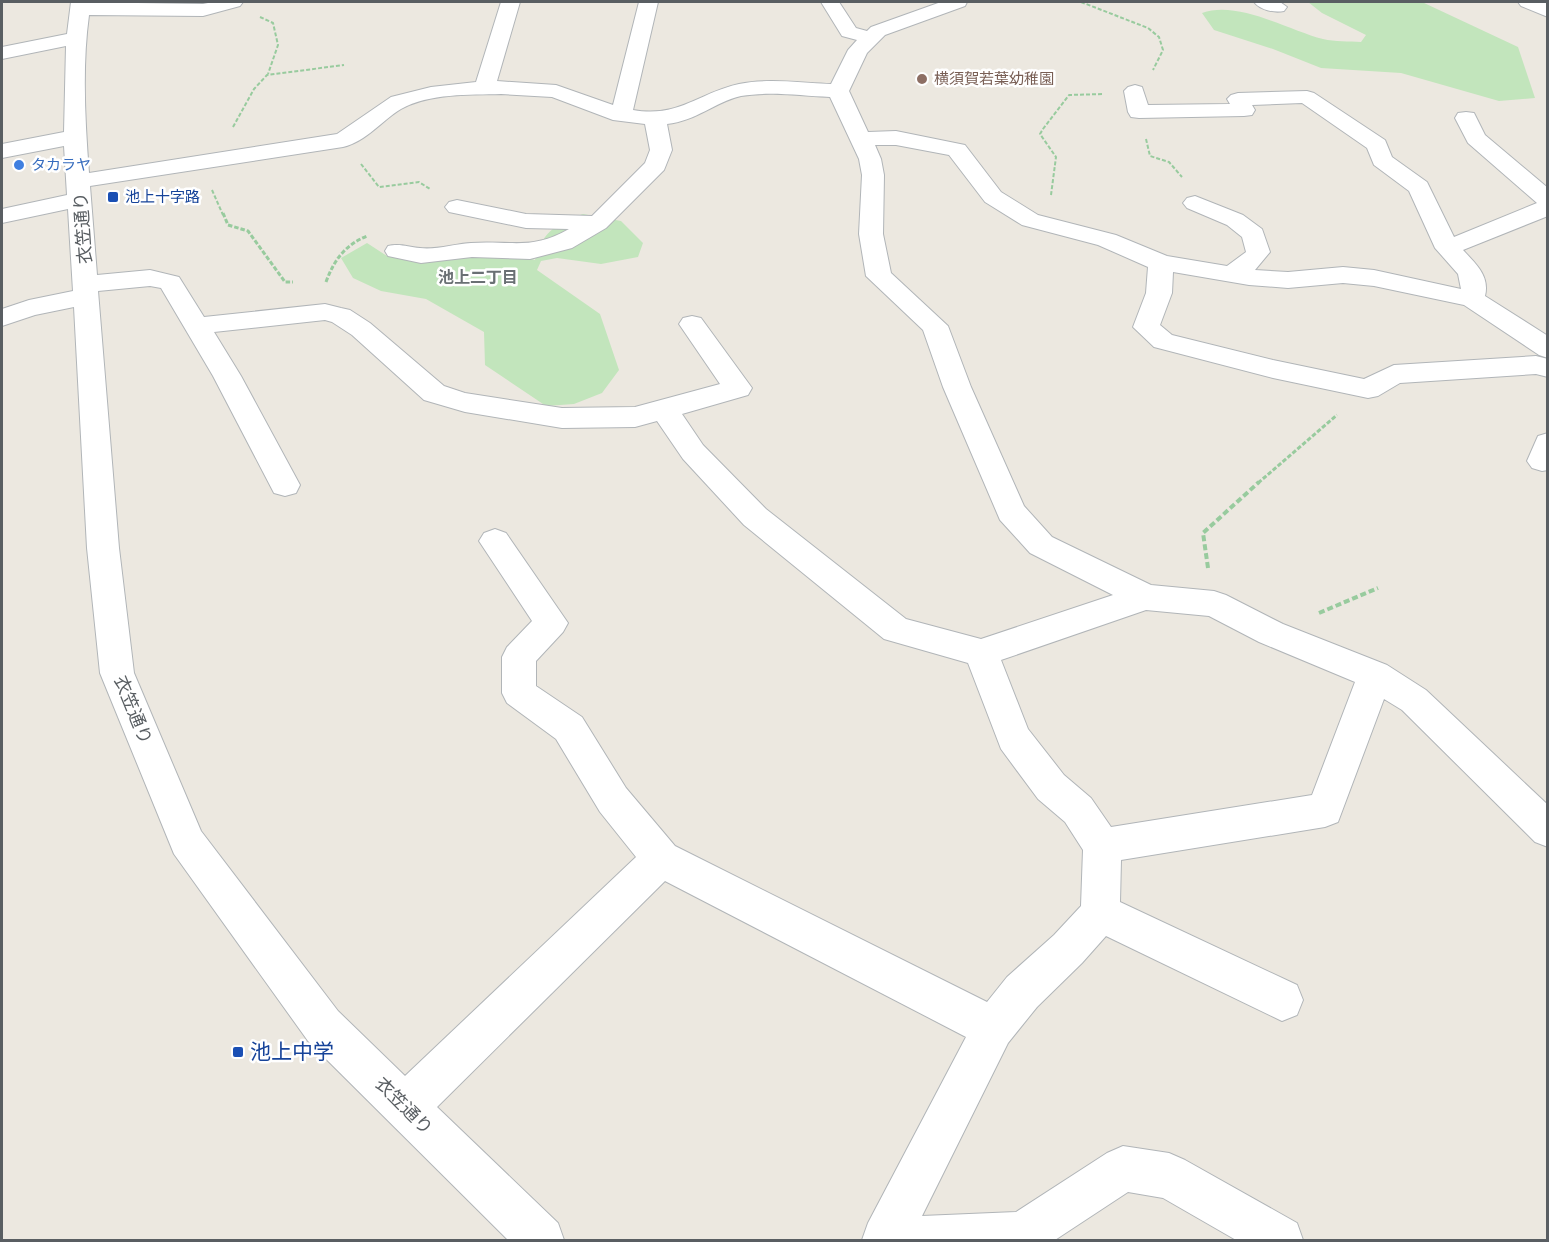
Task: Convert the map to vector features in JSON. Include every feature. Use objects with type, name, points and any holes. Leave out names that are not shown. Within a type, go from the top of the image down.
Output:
[{"type":"street","points":[[2,53],[79,16],[203,10],[233,2]]},
{"type":"street","points":[[484,88],[510,2]]},
{"type":"street","points":[[621,115],[649,2]]},
{"type":"street","points":[[830,2],[849,32],[871,38]]},
{"type":"street","points":[[838,91],[858,50],[878,31],[896,22],[958,2]]},
{"type":"street","points":[[1528,2],[1548,11]]},
{"type":"street","name":"衣笠通り","points":[[79,16],[75,137],[103,548],[117,673],[187,842],[323,1026],[541,1240]]},
{"type":"street","points":[[2,216],[80,190],[207,160],[271,153],[342,140],[362,129],[382,111],[401,100],[428,94],[484,88],[538,88],[556,91],[621,115],[655,118],[671,117],[694,111],[719,97],[743,90],[838,91]]},
{"type":"street","points":[[838,91],[862,139],[873,175],[871,234],[879,276],[935,326],[957,387],[1011,512],[1041,545],[1146,597],[1214,604],[1271,633],[1375,675],[1414,700],[1548,830]]},
{"type":"street","points":[[1137,102],[1244,110],[1238,99],[1307,97],[1377,144],[1382,160],[1419,187],[1447,248],[1469,271],[1475,285],[1472,299]]},
{"type":"street","points":[[397,251],[421,256],[472,250],[530,252],[563,243],[598,223],[656,165],[662,150],[655,118]]},
{"type":"street","points":[[1466,118],[1476,138],[1548,200]]},
{"type":"street","points":[[2,151],[75,137]]},
{"type":"street","points":[[862,139],[896,138],[957,150],[993,197],[1030,220],[1107,240],[1161,263],[1288,280],[1343,274],[1374,278],[1472,299],[1548,349]]},
{"type":"street","points":[[1196,203],[1234,220],[1252,234],[1257,252],[1251,261],[1232,274]]},
{"type":"street","points":[[457,207],[526,221],[598,223]]},
{"type":"street","points":[[1447,248],[1548,207]]},
{"type":"street","points":[[1161,263],[1159,293],[1146,327],[1163,341],[1273,369],[1368,389],[1394,374],[1536,365],[1548,368]]},
{"type":"street","points":[[2,318],[87,290],[150,278],[170,282],[226,376],[285,485]]},
{"type":"street","points":[[196,326],[325,312],[342,316],[434,393],[465,402],[562,418],[635,417],[738,388],[692,324]]},
{"type":"street","points":[[664,409],[693,452],[755,517],[896,630],[981,653],[1146,597]]},
{"type":"street","points":[[495,541],[551,623],[519,657],[519,693],[569,728],[613,800],[662,859],[993,1028]]},
{"type":"street","points":[[885,1240],[993,1028],[1022,992],[1068,949],[1100,913],[1102,846],[1078,810],[1051,787],[1014,738],[981,653]]},
{"type":"street","points":[[1102,846],[1325,810],[1375,675]]},
{"type":"street","points":[[405,1107],[662,859]]},
{"type":"street","points":[[1100,913],[1282,1000]]},
{"type":"street","points":[[906,1240],[1022,1235],[1122,1169],[1169,1176],[1280,1240]]},
{"type":"path","points":[[1081,2],[1148,27],[1159,37],[1163,50],[1137,102],[1150,156],[1165,158],[1177,167],[1196,203]]},
{"type":"path","points":[[258,15],[273,23],[278,45],[267,75],[254,89],[207,160],[228,225],[248,231],[285,282],[296,282]]},
{"type":"path","points":[[267,75],[344,64]]},
{"type":"path","points":[[1047,224],[1056,157],[1040,134],[1045,123],[1057,112],[1069,95],[1137,102]]},
{"type":"path","points":[[379,187],[419,182],[457,207]]},
{"type":"path","points":[[325,312],[327,281],[332,264],[346,247],[363,237],[376,234],[397,251]]},
{"type":"path","points":[[316,281],[327,281]]},
{"type":"path","points":[[1214,604],[1203,532],[1233,503],[1368,389]]},
{"type":"path","points":[[1271,633],[1378,588]]},
{"type":"green space","points":[[1308,2],[1422,2],[1518,47],[1535,98],[1499,101],[1401,73],[1321,68],[1273,49],[1214,30],[1202,13],[1231,10],[1247,13],[1332,41],[1361,42],[1366,35],[1322,13]]},
{"type":"green space","points":[[583,214],[621,221],[643,243],[638,257],[601,264],[557,258],[541,261],[537,270],[600,314],[619,370],[602,393],[574,404],[546,406],[485,365],[484,332],[426,299],[381,291],[353,278],[341,258],[367,243],[387,256],[417,260],[519,255],[535,260],[542,243],[552,230]]},
{"type":"place","name":"横須賀若葉幼稚園","points":[[922,79]]},
{"type":"place","name":"タカラヤ","points":[[19,165]]},
{"type":"place","name":"池上十字路","points":[[113,197]]},
{"type":"place","name":"池上中学","points":[[238,1052]]},
{"type":"district","name":"池上二丁目","points":[[478,277]]}]
